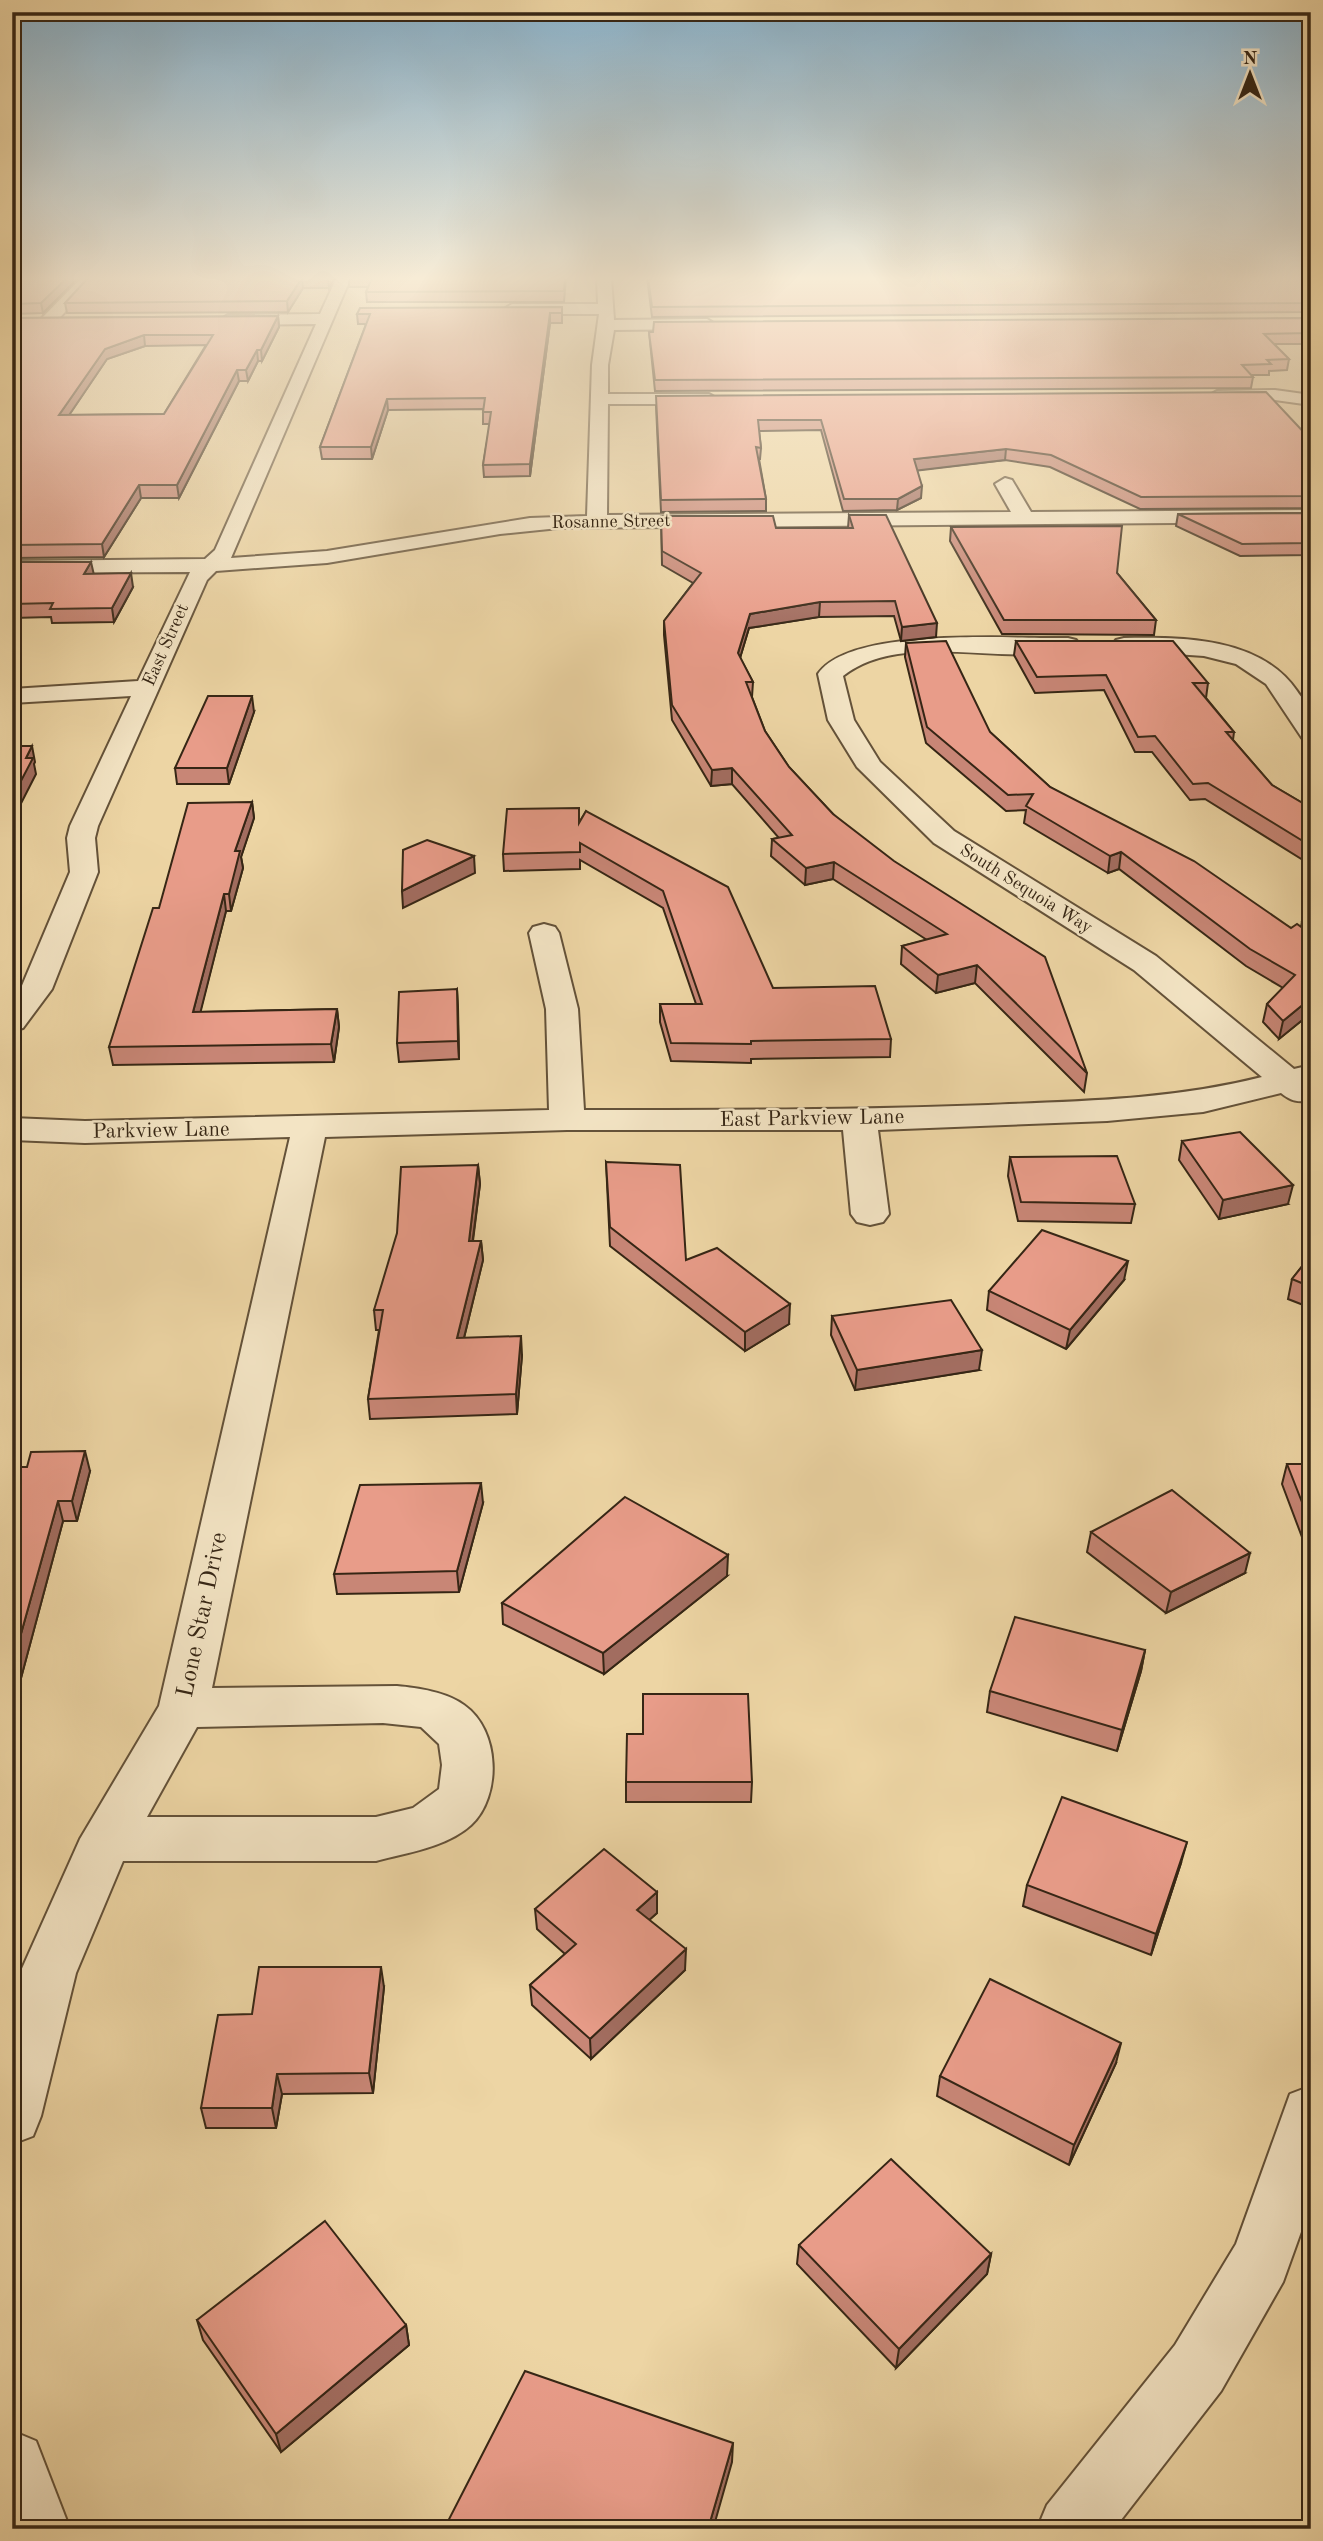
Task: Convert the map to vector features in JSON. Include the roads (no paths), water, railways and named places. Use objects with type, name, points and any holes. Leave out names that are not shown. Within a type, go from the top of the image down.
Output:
[{"type":"street","name":"East Street","points":[[12,1021],[29,1003],[36,989],[80,884],[84,872],[81,838],[84,826],[146,688],[192,587],[208,564],[224,553],[296,396]]},
{"type":"street","points":[[597,521],[599,396]]},
{"type":"street","points":[[1194,396],[1228,396]]},
{"type":"street","points":[[1279,396],[1311,400]]},
{"type":"street","points":[[599,399],[733,398]]},
{"type":"street","points":[[1005,484],[1024,518]]},
{"type":"street","name":"Rosanne Street","points":[[12,567],[208,564],[317,558],[483,529],[597,521],[1311,516]]},
{"type":"street","name":"South Sequoia Way","points":[[1303,1085],[1145,964],[944,837],[870,767],[841,720],[830,674],[848,660],[873,651],[909,647],[1150,644],[1194,648],[1231,656],[1255,665],[1275,679],[1311,733]]},
{"type":"street","points":[[12,696],[43,692],[146,688]]},
{"type":"street","points":[[544,933],[562,1009],[567,1120]]},
{"type":"street","name":"East Parkview Lane","points":[[309,1129],[567,1120],[859,1120],[1148,1107],[1203,1102],[1303,1085]]},
{"type":"street","points":[[859,1120],[870,1214]]},
{"type":"street","name":"Parkview Lane","points":[[12,1129],[85,1132],[309,1129]]},
{"type":"street","name":"Lone Star Drive","points":[[12,2116],[48,1973],[108,1839],[183,1708],[309,1129]]},
{"type":"street","points":[[108,1839],[376,1839],[411,1830],[449,1815],[466,1789],[469,1755],[460,1731],[438,1713],[388,1704],[183,1708]]},
{"type":"street","points":[[1071,2529],[1198,2368],[1261,2260],[1311,2114]]},
{"type":"street","points":[[12,2465],[19,2493],[36,2529]]}]
